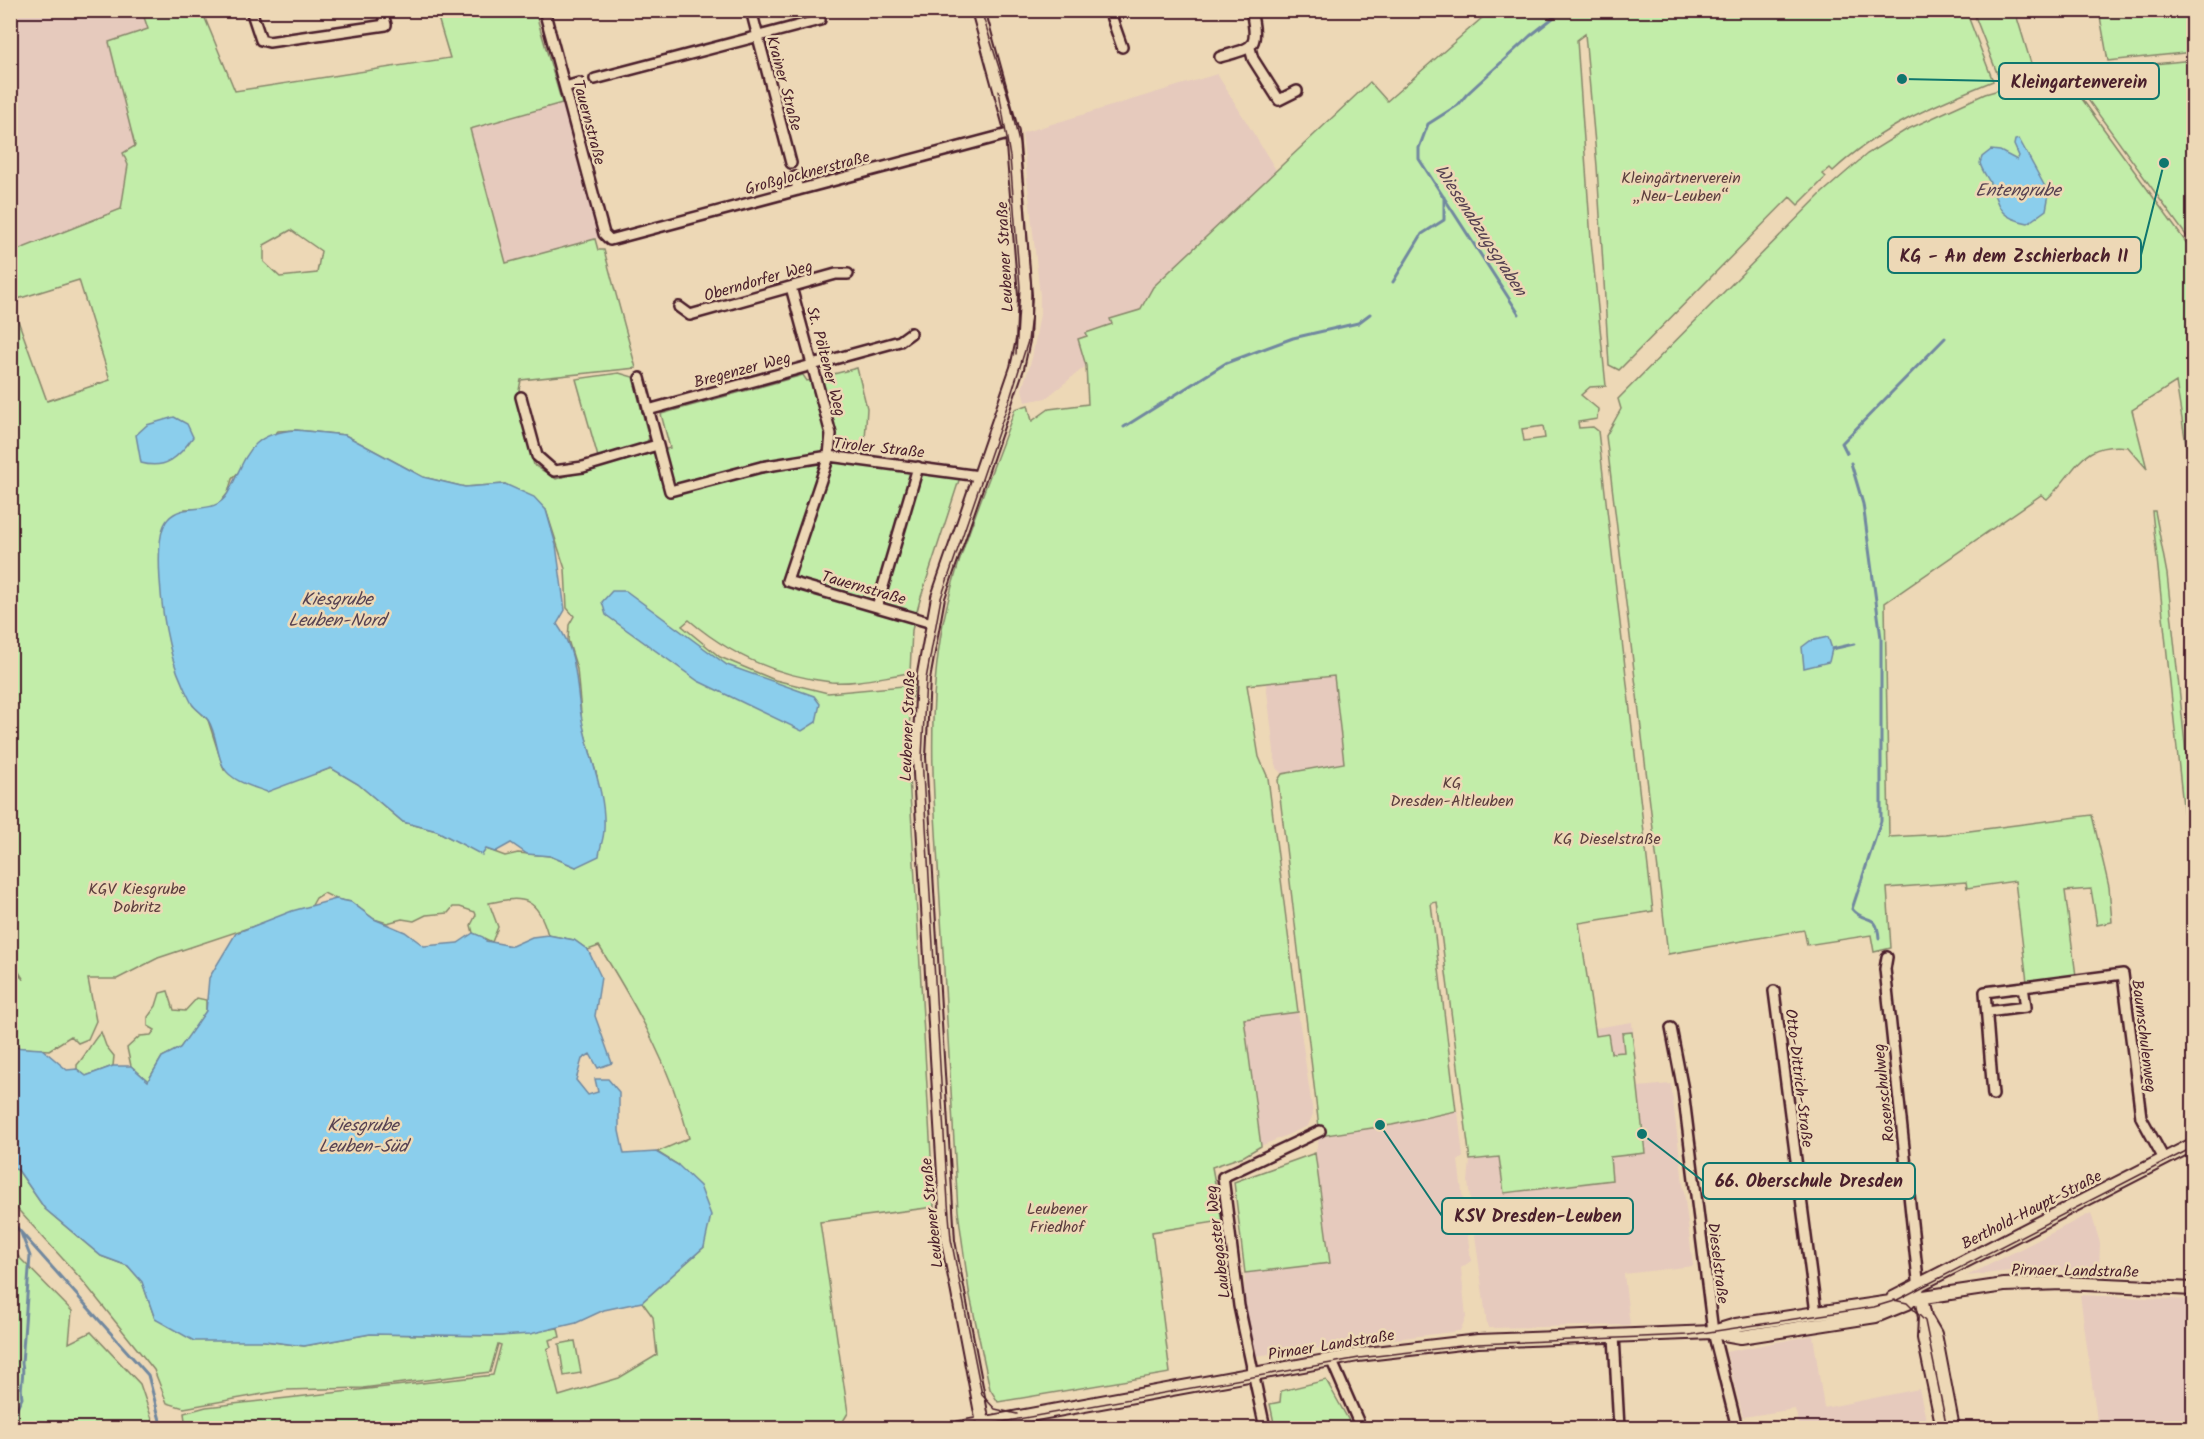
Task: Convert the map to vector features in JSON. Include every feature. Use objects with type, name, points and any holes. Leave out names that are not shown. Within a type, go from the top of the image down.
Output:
[{"type":"street","points":[[251,10],[256,33],[261,40],[268,42],[386,25],[382,10]]},
{"type":"street","name":"Tauernstraße","points":[[543,10],[604,234],[610,240]]},
{"type":"street","name":"Krainer Straße","points":[[751,10],[791,163]]},
{"type":"street","name":"Leubener Straße","points":[[978,10],[1012,133],[1025,295],[1023,340],[1017,368],[947,568],[932,623],[923,679],[920,757],[945,1204],[949,1245],[985,1426]]},
{"type":"street","points":[[1109,10],[1122,47]]},
{"type":"street","points":[[1251,10],[1256,36],[1251,48],[1252,59],[1275,103],[1297,91]]},
{"type":"street","points":[[595,79],[820,20]]},
{"type":"street","points":[[1220,57],[1251,48]]},
{"type":"street","points":[[565,87],[579,83]]},
{"type":"street","name":"Großglocknerstraße","points":[[610,240],[1012,133]]},
{"type":"street","points":[[795,177],[798,190]]},
{"type":"street","name":"Oberndorfer Weg","points":[[679,307],[690,315],[836,274],[848,274]]},
{"type":"street","name":"St. Pöltener Weg","points":[[787,581],[829,456],[831,434],[791,286]]},
{"type":"street","name":"Bregenzer Weg","points":[[648,410],[900,341],[911,333]]},
{"type":"street","points":[[521,397],[537,456],[554,471],[583,467],[657,445],[640,378]]},
{"type":"street","name":"Tiroler Straße","points":[[657,445],[670,491],[761,467],[829,456],[979,476]]},
{"type":"street","points":[[877,607],[918,467]]},
{"type":"street","name":"Tauernstraße","points":[[787,581],[932,623]]},
{"type":"street","name":"Rosenschulweg","points":[[1887,957],[1886,969],[1920,1292]]},
{"type":"street","name":"Baumschulenweg","points":[[1993,1095],[1985,992],[2123,974],[2141,1117],[2164,1159]]},
{"type":"street","points":[[1987,1012],[2026,1007],[2023,987]]},
{"type":"street","name":"Otto-Dittrich-Straße","points":[[1774,991],[1816,1313]]},
{"type":"street","name":"Dieselstraße","points":[[1671,1028],[1683,1090],[1713,1332],[1737,1428]]},
{"type":"street","name":"Laubegaster Weg","points":[[1252,1373],[1238,1295],[1223,1176],[1320,1131]]},
{"type":"street","name":"Berthold-Haupt-Straße","points":[[1882,1302],[1920,1292],[2193,1144]]},
{"type":"street","name":"Pirnaer Landstraße","points":[[959,1428],[985,1426],[1331,1359],[1478,1341],[1713,1332],[1741,1337],[1868,1318],[1920,1292],[2023,1284],[2193,1288]]},
{"type":"street","points":[[1920,1292],[1925,1317],[1924,1338],[1943,1428]]},
{"type":"street","name":"Pirnaer Landstraße","points":[[1713,1332],[1736,1325],[1882,1302]]},
{"type":"street","points":[[1925,1317],[1935,1334],[1953,1428]]},
{"type":"street","points":[[1614,1336],[1619,1428]]},
{"type":"street","points":[[1331,1359],[1361,1428]]},
{"type":"street","points":[[1252,1373],[1265,1428]]},
{"type":"shaded area","points":[[10,11],[142,11],[148,29],[109,42],[135,146],[128,165],[121,209],[11,253]]},
{"type":"shaded area","points":[[1217,74],[1276,170],[1153,287],[1140,310],[1111,319],[1112,324],[1086,332],[1087,336],[1079,339],[1086,366],[1046,398],[1025,402],[1022,389],[1032,358],[1040,314],[1040,296],[1022,133]]},
{"type":"shaded area","points":[[562,103],[599,238],[506,263],[470,128]]},
{"type":"shaded area","points":[[1334,676],[1344,763],[1282,774],[1276,768],[1266,683]]},
{"type":"shaded area","points":[[1298,1012],[1313,1114],[1308,1126],[1261,1146],[1244,1019]]},
{"type":"shaded area","points":[[1632,1022],[1638,1087],[1671,1084],[1693,1266],[1624,1274],[1630,1325],[1489,1328],[1468,1182],[1470,1160],[1499,1157],[1504,1193],[1612,1180],[1595,1028]]},
{"type":"shaded area","points":[[1458,1111],[1463,1157],[1458,1161],[1471,1261],[1461,1268],[1466,1317],[1460,1331],[1254,1356],[1244,1298],[1245,1273],[1329,1263],[1315,1153],[1320,1136],[1391,1125]]},
{"type":"shaded area","points":[[2091,1213],[2100,1243],[2099,1271],[2018,1270],[1967,1276]]},
{"type":"shaded area","points":[[2080,1295],[2193,1300],[2193,1428],[2098,1428]]},
{"type":"shaded area","points":[[1813,1335],[1824,1408],[1919,1389],[1926,1419],[1885,1428],[1800,1428],[1795,1409],[1743,1417],[1726,1352]]},
{"type":"green space","name":"KGV Kiesgrube Dobritz","points":[[142,11],[202,11],[235,91],[450,58],[436,11],[535,11],[562,103],[470,129],[506,263],[595,239],[598,250],[604,250],[636,368],[521,380],[517,401],[534,465],[556,479],[670,448],[661,414],[803,375],[807,381],[857,368],[867,408],[864,457],[963,468],[912,630],[910,673],[850,682],[811,679],[755,662],[721,644],[689,620],[682,626],[720,657],[775,680],[828,693],[914,685],[907,742],[934,1207],[820,1222],[848,1413],[839,1428],[186,1428],[184,1413],[206,1407],[493,1375],[501,1345],[498,1344],[490,1372],[363,1388],[286,1390],[184,1408],[167,1403],[154,1370],[82,1280],[11,1202],[11,1167],[18,1170],[45,1209],[101,1256],[128,1266],[142,1281],[155,1319],[265,1341],[304,1346],[370,1334],[500,1336],[558,1328],[560,1337],[549,1340],[551,1347],[547,1349],[559,1396],[619,1378],[657,1355],[653,1317],[642,1302],[704,1247],[678,1165],[657,1152],[689,1138],[672,1086],[652,1038],[599,946],[588,950],[574,940],[548,935],[540,913],[528,902],[512,899],[489,903],[498,927],[492,942],[473,933],[471,925],[476,915],[475,912],[460,907],[453,907],[448,913],[426,915],[414,921],[402,919],[387,923],[374,919],[351,902],[336,899],[324,893],[316,898],[311,907],[158,958],[117,979],[88,979],[96,1021],[88,1039],[78,1043],[71,1036],[49,1050],[11,1047],[11,968],[24,980],[10,958],[14,953],[10,950],[10,253],[121,209],[128,165],[123,153],[135,146],[109,42],[148,29]],"holes":[[[291,230],[321,251],[317,273],[280,277],[264,262],[264,245]],[[79,280],[110,380],[47,401],[11,301]],[[296,430],[345,435],[423,477],[465,487],[505,484],[546,510],[565,569],[567,608],[574,616],[569,625],[568,640],[577,669],[582,724],[597,776],[576,867],[550,856],[518,853],[505,856],[486,849],[482,854],[437,831],[403,822],[358,784],[331,768],[316,774],[224,770],[208,720],[193,705],[185,509],[208,509],[219,504],[228,493],[232,479],[278,431]]]},
{"type":"green space","points":[[1490,11],[1966,11],[1993,81],[1929,108],[1870,142],[1833,171],[1830,168],[1823,174],[1826,177],[1798,205],[1790,197],[1619,370],[1609,365],[1597,166],[1585,34],[1577,40],[1591,240],[1606,386],[1590,387],[1581,395],[1598,409],[1597,419],[1578,422],[1579,428],[1593,427],[1598,431],[1653,911],[1579,923],[1596,1036],[1608,1034],[1611,1053],[1624,1052],[1622,1033],[1632,1032],[1645,1153],[1610,1157],[1612,1180],[1504,1193],[1499,1157],[1470,1160],[1437,902],[1431,903],[1456,1111],[1392,1125],[1320,1136],[1278,780],[1282,774],[1344,763],[1334,676],[1247,685],[1259,757],[1268,778],[1298,1012],[1244,1019],[1261,1146],[1244,1156],[1212,1167],[1222,1221],[1152,1232],[1170,1373],[998,1402],[990,1389],[969,1291],[958,1211],[934,797],[933,732],[937,666],[943,623],[957,569],[1015,409],[1028,405],[1032,421],[1049,409],[1088,404],[1086,366],[1078,339],[1087,336],[1086,333],[1112,324],[1110,319],[1140,310],[1153,287],[1370,82],[1387,101]],"holes":[[[1543,426],[1545,438],[1524,441],[1522,429]]]},
{"type":"green space","points":[[1973,11],[2015,11],[2033,70],[1999,78]]},
{"type":"green space","points":[[2099,11],[2193,11],[2193,52],[2108,61]]},
{"type":"green space","points":[[2194,60],[2193,245],[2073,79],[2076,72]]},
{"type":"green space","points":[[2055,74],[2067,96],[2077,92],[2193,252],[2193,488],[2176,382],[2132,410],[2147,469],[2128,447],[2112,446],[2089,454],[2080,461],[2047,499],[2041,495],[1885,603],[1889,837],[1946,834],[2092,815],[2109,887],[2112,922],[2097,925],[2091,889],[2065,891],[2076,976],[2027,982],[2015,881],[1967,888],[1966,882],[1887,888],[1891,948],[1874,952],[1871,935],[1807,945],[1804,930],[1668,954],[1606,436],[1621,409],[1618,399],[1822,193],[1867,154],[1906,130],[1985,94]]},
{"type":"green space","points":[[619,373],[633,377],[649,438],[645,445],[598,457],[576,379]]},
{"type":"green space","points":[[2152,511],[2155,511],[2167,574],[2189,782],[2193,854],[2188,854]]},
{"type":"green space","points":[[168,991],[174,1010],[185,1011],[197,998],[206,1000],[206,1011],[180,1048],[162,1057],[148,1081],[131,1066],[127,1048],[140,1036],[151,1035],[155,1030],[148,1026],[148,1017],[156,1006],[160,993]]},
{"type":"green space","points":[[101,1032],[106,1046],[114,1056],[113,1066],[86,1076],[77,1069],[77,1065]]},
{"type":"green space","points":[[1315,1153],[1330,1263],[1245,1273],[1234,1182]]},
{"type":"green space","points":[[11,1249],[72,1311],[69,1343],[91,1332],[140,1384],[155,1428],[11,1428]]},
{"type":"green space","points":[[575,1341],[581,1373],[564,1376],[559,1344]]},
{"type":"green space","points":[[1326,1380],[1353,1428],[1275,1428],[1270,1404],[1280,1402],[1281,1391]]},
{"type":"water","name":"Entengrube","points":[[2019,139],[2049,194],[2046,210],[2028,223],[2012,218],[2002,211],[1980,163],[1982,157],[1991,150],[2000,151],[2017,160],[2019,156],[2014,145],[2015,140]]},
{"type":"water","points":[[174,417],[187,424],[193,437],[177,456],[165,463],[150,465],[141,463],[136,435],[147,425]]},
{"type":"water","name":"Kiesgrube Leuben-Nord","points":[[296,430],[345,435],[423,477],[465,487],[505,484],[534,497],[546,510],[556,545],[565,610],[557,624],[570,649],[576,673],[583,725],[603,803],[604,832],[599,856],[576,867],[550,856],[527,854],[511,843],[495,852],[486,849],[482,855],[437,831],[403,822],[358,784],[331,768],[267,792],[237,780],[227,773],[219,757],[211,726],[192,704],[171,651],[160,579],[160,543],[168,519],[175,513],[215,505],[222,501],[245,458],[258,442],[280,432]]},
{"type":"water","points":[[612,591],[626,591],[727,665],[814,696],[820,704],[816,722],[802,731],[698,681],[606,615],[602,602]]},
{"type":"water","points":[[1828,637],[1832,649],[1829,662],[1804,668],[1802,647],[1810,641]]},
{"type":"water","name":"Kiesgrube Leuben-Süd","points":[[336,899],[351,902],[374,919],[405,932],[424,946],[458,943],[473,933],[483,937],[486,941],[512,946],[532,937],[548,935],[574,940],[588,950],[601,977],[595,1016],[612,1063],[598,1068],[590,1054],[582,1059],[576,1080],[588,1095],[598,1092],[595,1079],[608,1079],[619,1092],[619,1131],[624,1154],[656,1152],[678,1165],[700,1186],[711,1215],[704,1247],[642,1302],[604,1310],[576,1323],[530,1334],[500,1336],[370,1334],[304,1346],[265,1341],[194,1341],[155,1319],[142,1282],[128,1266],[101,1256],[45,1209],[18,1170],[11,1168],[11,1047],[42,1049],[67,1070],[77,1069],[86,1076],[113,1066],[131,1066],[148,1081],[162,1057],[180,1048],[206,1011],[209,978],[236,933],[292,911]]},
{"type":"waterway","name":"Wiesenabzugsgraben","points":[[1519,314],[1419,159],[1419,148],[1428,124],[1458,105],[1530,36],[1563,10]]},
{"type":"waterway","points":[[1393,282],[1422,234],[1444,220],[1444,197]]},
{"type":"waterway","points":[[1124,427],[1226,363],[1293,338],[1358,323],[1370,314]]},
{"type":"waterway","points":[[1847,453],[1842,443],[1945,338]]},
{"type":"waterway","points":[[1851,463],[1863,504],[1881,638],[1881,821],[1852,909],[1876,924],[1879,938]]},
{"type":"waterway","points":[[1832,649],[1854,644]]},
{"type":"waterway","points":[[10,1220],[148,1375],[162,1428]]},
{"type":"waterway","points":[[11,1428],[22,1398],[22,1363],[30,1256],[21,1233]]},
{"type":"tram line","points":[[981,10],[1011,106],[1019,143],[1031,284],[1031,316],[1028,341],[1011,395],[941,598],[926,679],[922,757],[951,1239],[982,1395],[995,1409],[1017,1414]]},
{"type":"tram line","points":[[999,91],[1010,157],[1020,287],[1016,354]]},
{"type":"tram line","points":[[969,1428],[1359,1358],[1478,1344],[1689,1335],[1874,1307],[1897,1300],[2194,1147]]},
{"type":"tram line","points":[[1894,1300],[1907,1303],[1925,1321],[1947,1428]]},
{"type":"tram line","points":[[951,1428],[977,1422]]},
{"type":"place","name":"Kleingartenverein","points":[[1902,79]]},
{"type":"place","name":"KG - An dem Zschierbach II","points":[[2164,163]]},
{"type":"place","name":"KSV Dresden-Leuben","points":[[1380,1125]]},
{"type":"place","name":"66. Oberschule Dresden","points":[[1642,1134]]},
{"type":"park label","name":"Kleingärtnerverein „Neu-Leuben“","points":[[1681,186]]},
{"type":"park label","name":"KG Dresden-Altleuben","points":[[1452,791]]},
{"type":"park label","name":"KG Dieselstraße","points":[[1607,838]]},
{"type":"park label","name":"Leubener Friedhof","points":[[1057,1217]]}]
